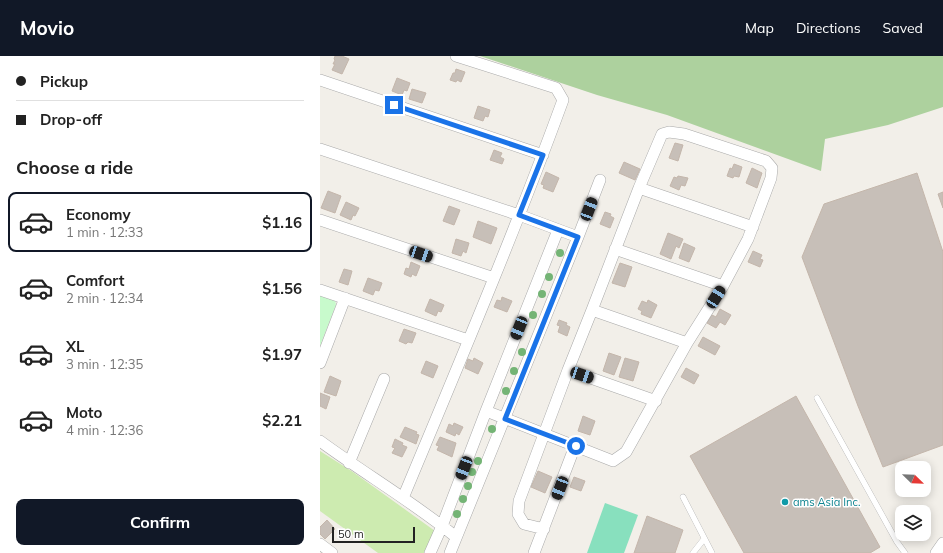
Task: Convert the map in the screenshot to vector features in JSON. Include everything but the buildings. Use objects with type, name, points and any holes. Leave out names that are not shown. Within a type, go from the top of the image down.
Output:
[{"type":"street","points":[[403,498],[494,278],[543,155],[563,100],[556,88],[456,56]]},
{"type":"street","points":[[320,80],[543,155]]},
{"type":"street","points":[[486,411],[505,419],[544,434],[576,446],[613,461],[626,452],[656,401],[687,343],[723,286],[748,239],[771,178],[772,168],[766,161],[684,134],[669,132],[662,134],[615,249],[568,370],[544,434],[519,501],[518,514],[524,524],[544,529]]},
{"type":"street","points":[[320,149],[519,215],[578,237]]},
{"type":"street","points":[[450,553],[600,180]]},
{"type":"street","points":[[639,188],[753,227]]},
{"type":"street","points":[[320,220],[494,278]]},
{"type":"street","points":[[430,553],[442,526],[558,230]]},
{"type":"street","points":[[615,249],[723,286]]},
{"type":"street","points":[[320,290],[468,340]]},
{"type":"street","points":[[320,363],[346,298]]},
{"type":"street","points":[[592,310],[687,343]]},
{"type":"street","points":[[568,370],[656,401]]},
{"type":"street","points":[[349,463],[384,379]]},
{"type":"street","points":[[320,441],[349,463],[403,498],[456,538]]},
{"type":"street","points":[[534,553],[576,446]]},
{"type":"street","points":[[936,553],[943,542]]},
{"type":"lane","points":[[818,398],[897,542],[905,553]]},
{"type":"lane","points":[[684,497],[712,553]]},
{"type":"lane","points":[[693,553],[704,539]]},
{"type":"green space","points":[[480,56],[943,56],[943,107],[888,125],[825,139],[821,171],[667,115],[597,95]]},
{"type":"green space","points":[[320,295],[335,300],[336,305],[320,346]]},
{"type":"green space","points":[[320,451],[353,472],[435,531],[424,553],[378,553],[320,511]]},
{"type":"green space","points":[[605,503],[638,515],[624,553],[587,553]]},
{"type":"place","name":"ams Asia Inc.","points":[[785,502]]},
{"type":"route","points":[[394,105],[543,155],[519,215],[578,237],[505,419],[576,446]]}]
